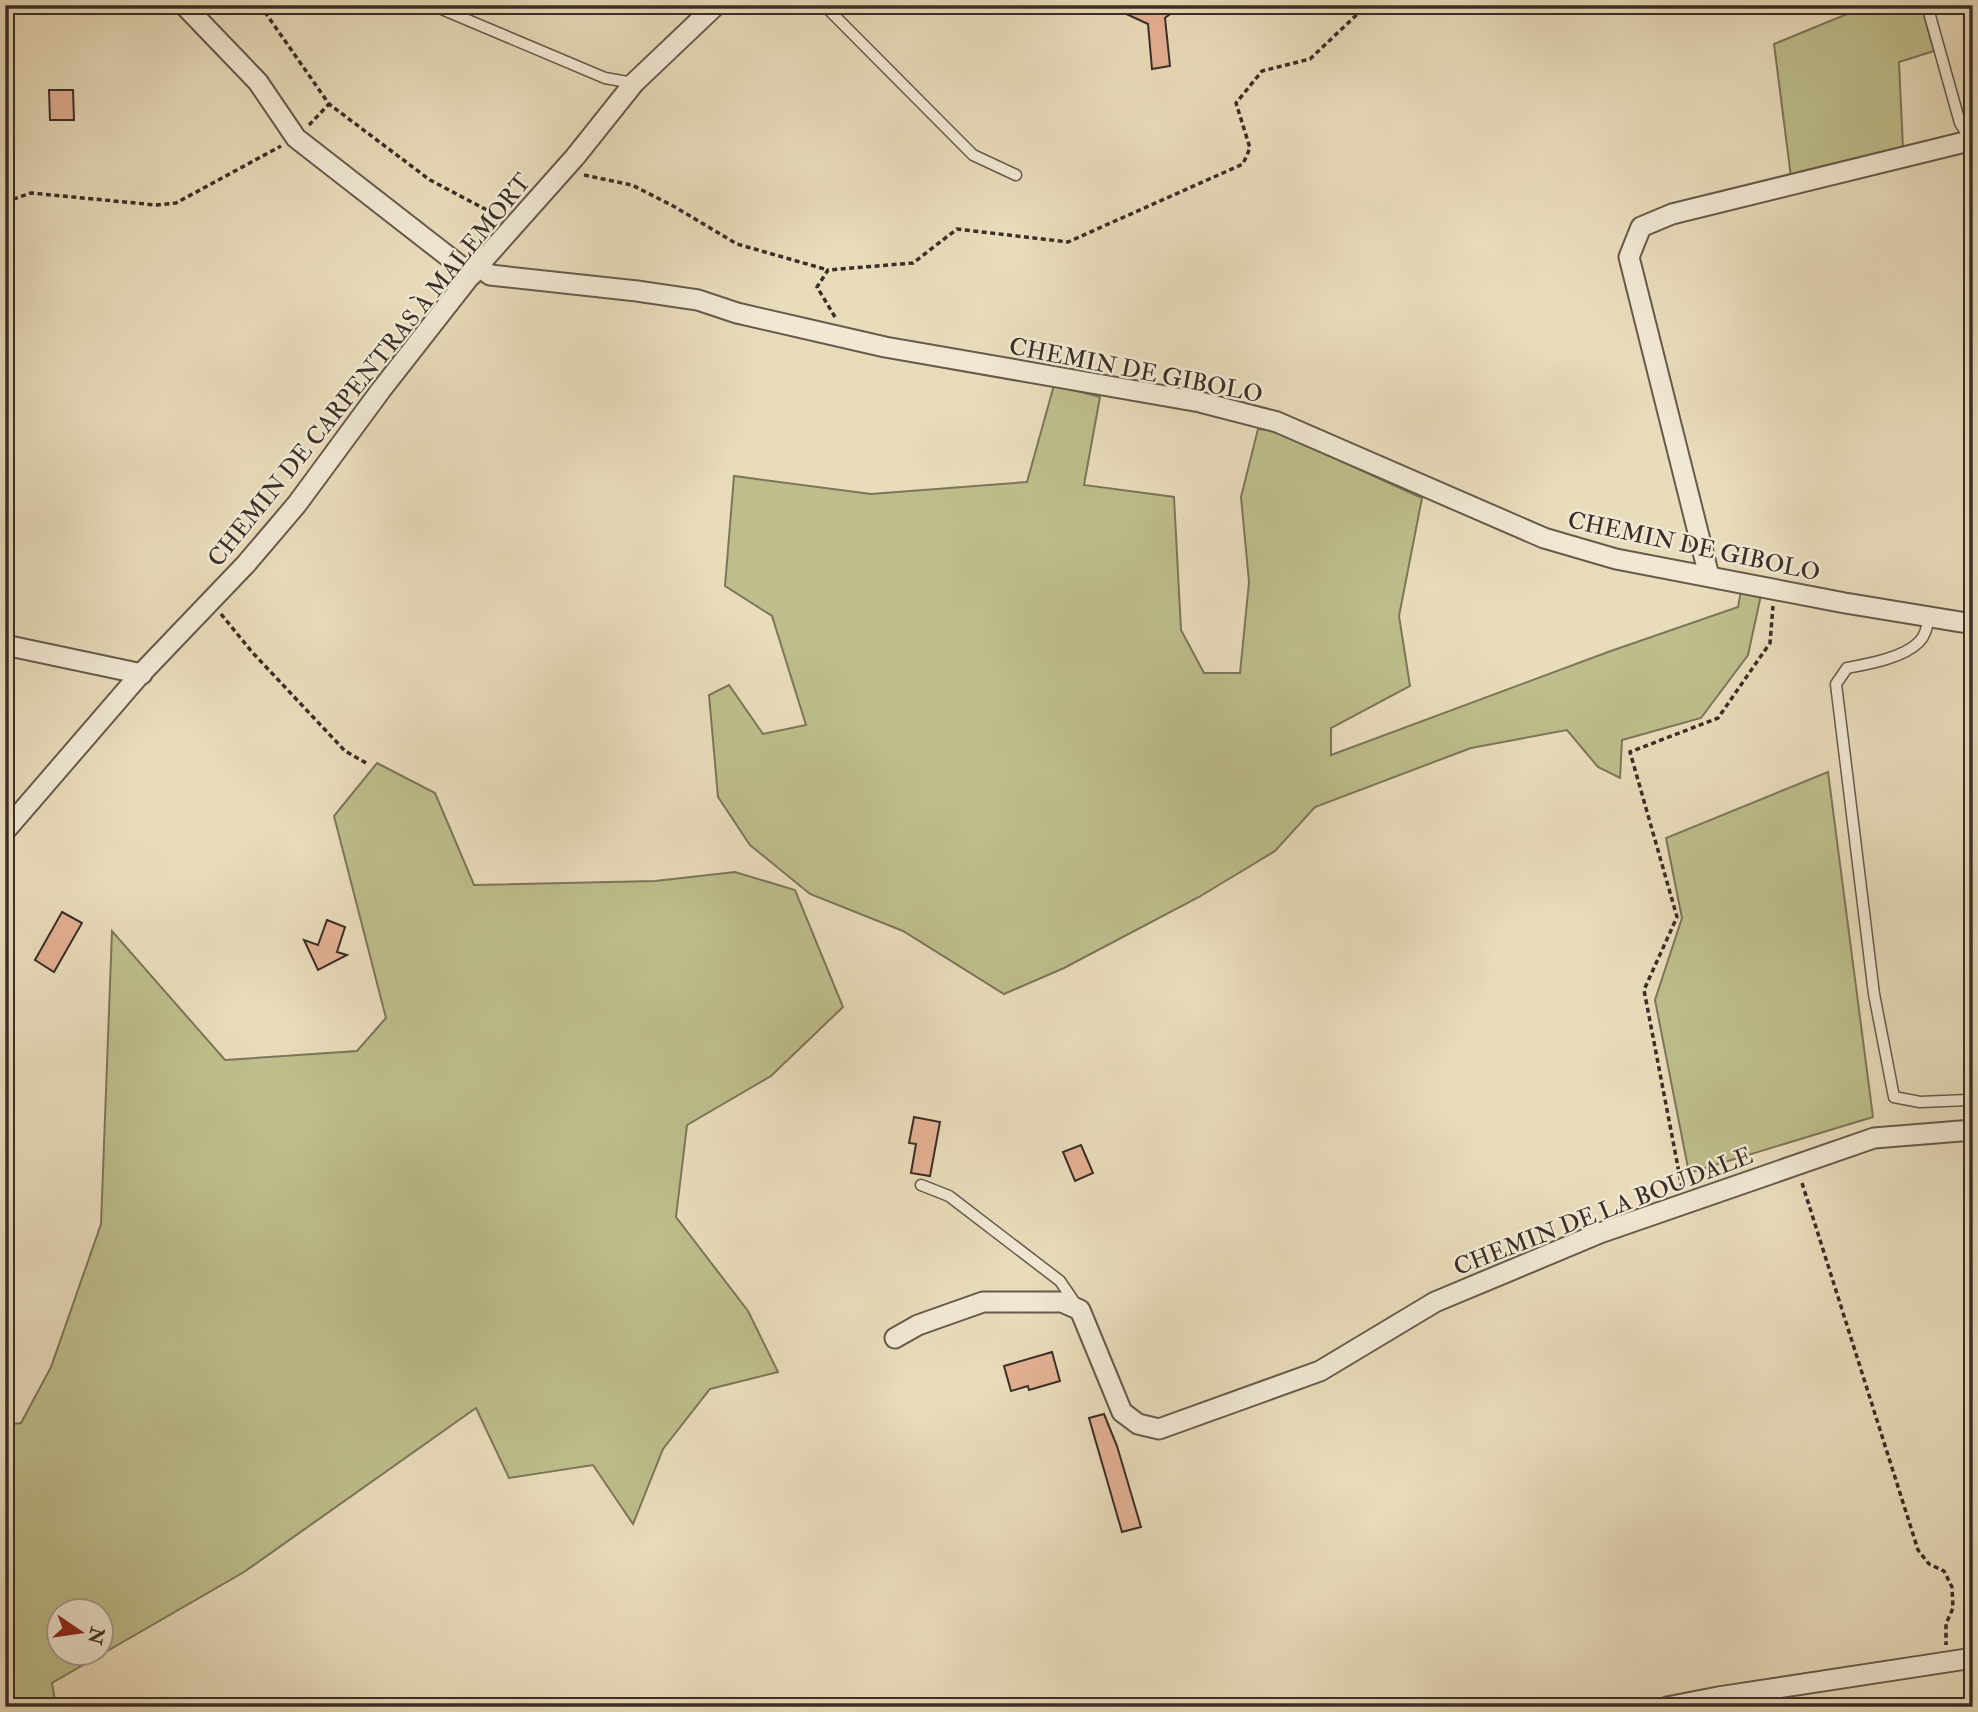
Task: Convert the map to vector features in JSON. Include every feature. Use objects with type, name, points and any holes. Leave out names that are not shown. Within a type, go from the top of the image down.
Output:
[{"type":"street","name":"CHEMIN DE GIBOLO","points":[[184,5],[258,82],[296,138],[475,271],[698,300],[737,313],[847,338],[1033,375],[1200,402],[1278,422],[1544,538],[1616,559],[1973,624]]},
{"type":"street","name":"CHEMIN DE CARPENTRAS À MALEMORT","points":[[5,831],[142,674],[211,602],[297,504],[381,390],[475,271],[564,170],[634,83],[716,5]]},
{"type":"street","points":[[1709,576],[1629,257],[1641,227],[1672,214],[1972,140]]},
{"type":"street","points":[[5,645],[142,674]]},
{"type":"street","name":"CHEMIN DE LA BOUDALE","points":[[1080,1310],[1122,1412],[1138,1424],[1159,1429],[1320,1371],[1435,1302],[1600,1233],[1874,1138],[1973,1130]]},
{"type":"street","points":[[895,1338],[918,1325],[983,1302],[1062,1302],[1080,1310]]},
{"type":"street","points":[[1667,1707],[1973,1658]]},
{"type":"lane","points":[[432,5],[605,78],[634,83]]},
{"type":"lane","points":[[824,5],[973,155],[1016,175]]},
{"type":"lane","points":[[1927,5],[1960,123],[1972,140]]},
{"type":"lane","points":[[1929,617],[1926,633],[1918,643],[1899,653],[1847,668],[1836,684],[1874,994],[1894,1097],[1920,1102],[1968,1100]]},
{"type":"lane","points":[[921,1185],[949,1196],[1060,1281],[1080,1310]]},
{"type":"path","points":[[260,5],[329,104],[430,180],[514,225]]},
{"type":"path","points":[[564,170],[632,185],[737,244],[828,270],[913,263],[957,229],[1068,242],[1243,164],[1250,148],[1236,103],[1262,71],[1310,60],[1367,5]]},
{"type":"path","points":[[5,202],[31,193],[156,205],[176,202],[296,138],[329,104]]},
{"type":"path","points":[[828,270],[817,286],[847,338]]},
{"type":"path","points":[[1685,1203],[1644,990],[1677,917],[1630,752],[1718,718],[1770,643],[1774,589]]},
{"type":"path","points":[[211,602],[252,652],[345,751],[368,764]]},
{"type":"path","points":[[1797,1165],[1918,1550],[1929,1564],[1944,1571],[1952,1587],[1953,1608],[1946,1624],[1946,1644],[1951,1660]]},
{"type":"green space","points":[[1869,5],[1921,5],[1934,51],[1899,62],[1903,148],[1791,177],[1774,44]]},
{"type":"green space","points":[[1054,385],[1100,397],[1084,485],[1174,497],[1181,630],[1204,673],[1240,673],[1249,582],[1241,497],[1258,429],[1275,431],[1422,498],[1399,616],[1410,686],[1331,728],[1331,755],[1608,652],[1738,607],[1741,591],[1761,595],[1748,655],[1701,718],[1622,740],[1620,778],[1598,767],[1567,730],[1471,748],[1315,807],[1275,851],[1199,897],[1064,968],[1004,994],[903,931],[810,894],[750,845],[718,797],[709,695],[729,685],[763,734],[806,725],[772,616],[725,586],[734,476],[871,494],[1027,482]]},
{"type":"green space","points":[[377,763],[435,793],[474,885],[655,881],[735,872],[795,890],[843,1007],[771,1076],[687,1125],[676,1217],[748,1311],[778,1372],[710,1389],[663,1449],[633,1524],[593,1465],[509,1478],[476,1408],[244,1572],[116,1646],[116,1596],[46,1596],[46,1666],[81,1666],[52,1683],[56,1707],[5,1707],[5,1425],[21,1423],[51,1367],[101,1224],[112,931],[225,1060],[357,1051],[386,1018],[334,816]]},
{"type":"green space","points":[[1828,772],[1873,1117],[1689,1173],[1655,1000],[1682,918],[1666,838]]},
{"type":"building","points":[[1107,5],[1182,5],[1165,18],[1170,66],[1152,69],[1148,24]]},
{"type":"building","points":[[49,90],[73,90],[74,120],[50,120]]},
{"type":"building","points":[[62,912],[82,923],[54,972],[35,960]]},
{"type":"building","points":[[327,920],[345,927],[337,952],[347,955],[318,970],[304,940],[318,945]]},
{"type":"building","points":[[914,1117],[940,1122],[930,1176],[911,1173],[916,1144],[909,1143]]},
{"type":"building","points":[[1081,1145],[1093,1173],[1075,1181],[1063,1152]]},
{"type":"building","points":[[1052,1352],[1060,1381],[1029,1390],[1028,1386],[1011,1391],[1004,1366]]},
{"type":"building","points":[[1104,1414],[1117,1446],[1141,1527],[1122,1532],[1089,1418]]}]
